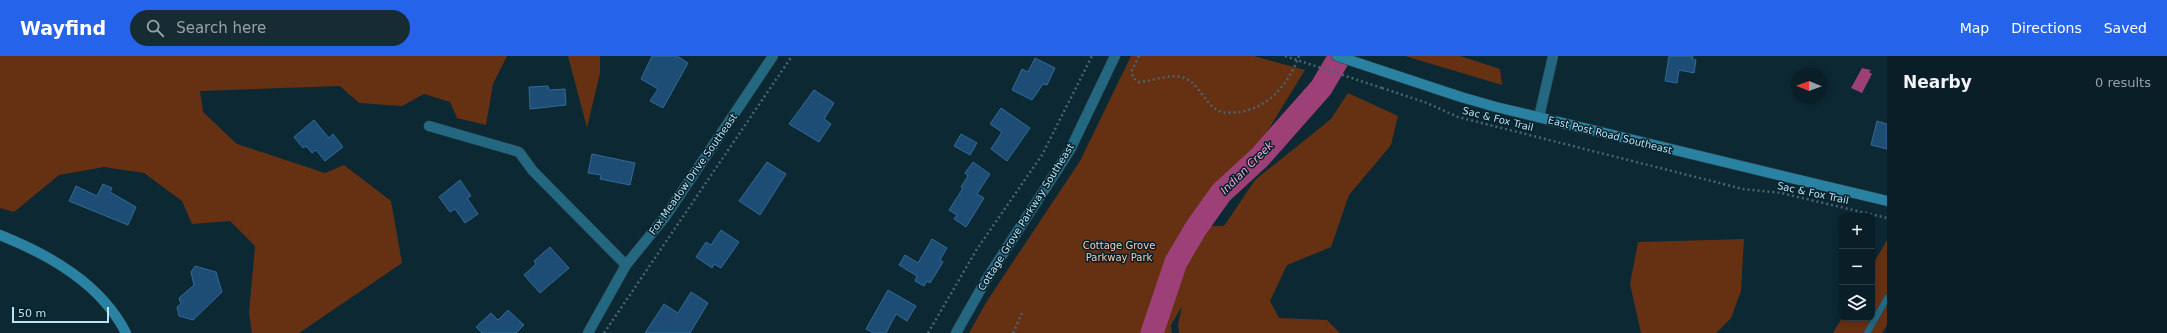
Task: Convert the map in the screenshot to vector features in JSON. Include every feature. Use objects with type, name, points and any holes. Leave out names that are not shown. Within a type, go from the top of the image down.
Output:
[{"type":"main road","name":"East Post Road Southeast","points":[[1337,56],[1461,97],[1887,201]]},
{"type":"main road","points":[[0,235],[50,258],[89,286],[112,312],[126,333]]},
{"type":"street","name":"Fox Meadow Drive Southeast","points":[[588,333],[626,266],[665,217],[773,56]]},
{"type":"street","name":"Cottage Grove Parkway Southeast","points":[[956,333],[986,280],[1070,150],[1115,56]]},
{"type":"street","points":[[1539,117],[1553,56]]},
{"type":"street","points":[[429,126],[519,152],[533,171],[626,266]]},
{"type":"lane","points":[[1867,333],[1887,298]]},
{"type":"path","points":[[604,333],[792,56]]},
{"type":"path","points":[[928,333],[977,249],[1042,155],[1092,56]]},
{"type":"path","points":[[1139,56],[1132,70],[1133,78],[1139,82],[1169,76],[1180,77],[1192,82],[1210,103],[1220,111],[1232,113],[1264,104],[1277,93],[1289,79],[1299,56]]},
{"type":"path","name":"Sac & Fox Trail","points":[[1285,56],[1382,88],[1466,119],[1743,189],[1781,193],[1887,218]]},
{"type":"path","points":[[1013,333],[1023,311]]},
{"type":"green space","points":[[0,56],[507,56],[493,84],[486,125],[457,118],[450,102],[424,94],[402,106],[359,103],[340,86],[200,91],[203,112],[237,144],[325,173],[344,165],[391,201],[402,263],[299,333],[252,333],[249,313],[255,246],[230,221],[192,224],[182,201],[144,173],[104,167],[59,175],[14,212],[0,208]]},
{"type":"green space","points":[[568,56],[600,56],[600,73],[587,128]]},
{"type":"green space","name":"Cottage Grove Parkway Park","points":[[1131,56],[1254,56],[1305,70],[1209,226],[1224,226],[1255,180],[1331,119],[1348,93],[1398,116],[1391,145],[1349,195],[1331,247],[1287,265],[1270,301],[1279,318],[1327,320],[1340,333],[1179,333],[1178,325],[1182,306],[1171,325],[1172,333],[969,333],[987,301],[1080,161]]},
{"type":"green space","points":[[1405,56],[1460,56],[1500,69],[1502,85]]},
{"type":"green space","points":[[1744,239],[1741,291],[1731,318],[1716,333],[1641,333],[1630,284],[1638,242]]},
{"type":"green space","points":[[1887,240],[1887,325],[1882,333],[1833,333],[1840,321],[1875,321],[1875,261]]},
{"type":"shaded area","points":[[1862,68],[1871,70],[1869,72],[1872,74],[1862,93],[1851,88]]},
{"type":"building","points":[[652,56],[677,56],[688,63],[663,108],[650,101],[658,89],[641,79]]},
{"type":"building","points":[[1669,56],[1693,56],[1692,59],[1696,60],[1694,73],[1679,70],[1677,83],[1665,81]]},
{"type":"building","points":[[1035,58],[1055,68],[1047,85],[1043,84],[1032,100],[1012,90],[1022,69],[1028,72]]},
{"type":"building","points":[[548,86],[549,90],[565,89],[566,105],[530,109],[529,87]]},
{"type":"building","points":[[814,90],[834,103],[824,119],[831,124],[819,142],[789,124]]},
{"type":"building","points":[[1001,108],[1030,128],[1007,161],[991,149],[1002,132],[990,124]]},
{"type":"building","points":[[314,120],[329,138],[333,134],[343,147],[325,161],[316,150],[312,153],[306,146],[303,148],[294,137]]},
{"type":"building","points":[[1877,121],[1887,124],[1887,149],[1871,145]]},
{"type":"building","points":[[961,134],[977,143],[970,155],[954,146]]},
{"type":"building","points":[[592,154],[635,163],[630,185],[600,179],[601,175],[588,173]]},
{"type":"building","points":[[767,162],[786,174],[760,215],[739,201]]},
{"type":"building","points":[[973,162],[990,174],[977,194],[984,198],[966,227],[954,219],[957,215],[949,210],[963,188],[961,187],[968,176],[965,173]]},
{"type":"building","points":[[460,180],[471,196],[467,198],[478,214],[465,223],[455,209],[450,212],[439,197]]},
{"type":"building","points":[[103,184],[112,188],[110,192],[136,207],[128,225],[69,201],[76,186],[97,196]]},
{"type":"building","points":[[721,230],[739,242],[721,268],[714,264],[712,268],[696,257],[706,242],[711,245]]},
{"type":"building","points":[[932,239],[947,248],[940,260],[943,262],[930,283],[927,281],[924,286],[915,281],[917,276],[899,265],[905,255],[918,263]]},
{"type":"building","points":[[550,247],[569,268],[540,293],[524,275],[536,264],[534,261]]},
{"type":"building","points":[[195,266],[216,272],[222,292],[193,320],[179,316],[177,307],[181,304],[179,298],[194,285],[191,272]]},
{"type":"building","points":[[888,290],[916,306],[907,321],[896,314],[886,333],[874,333],[866,329]]},
{"type":"building","points":[[691,292],[708,303],[690,333],[645,333],[664,304],[678,313]]},
{"type":"building","points":[[508,310],[524,325],[516,333],[482,333],[476,327],[491,313],[498,320]]},
{"type":"waterway","name":"Indian Creek","points":[[1152,333],[1176,262],[1196,228],[1221,193],[1260,157],[1321,88],[1340,56]]}]
